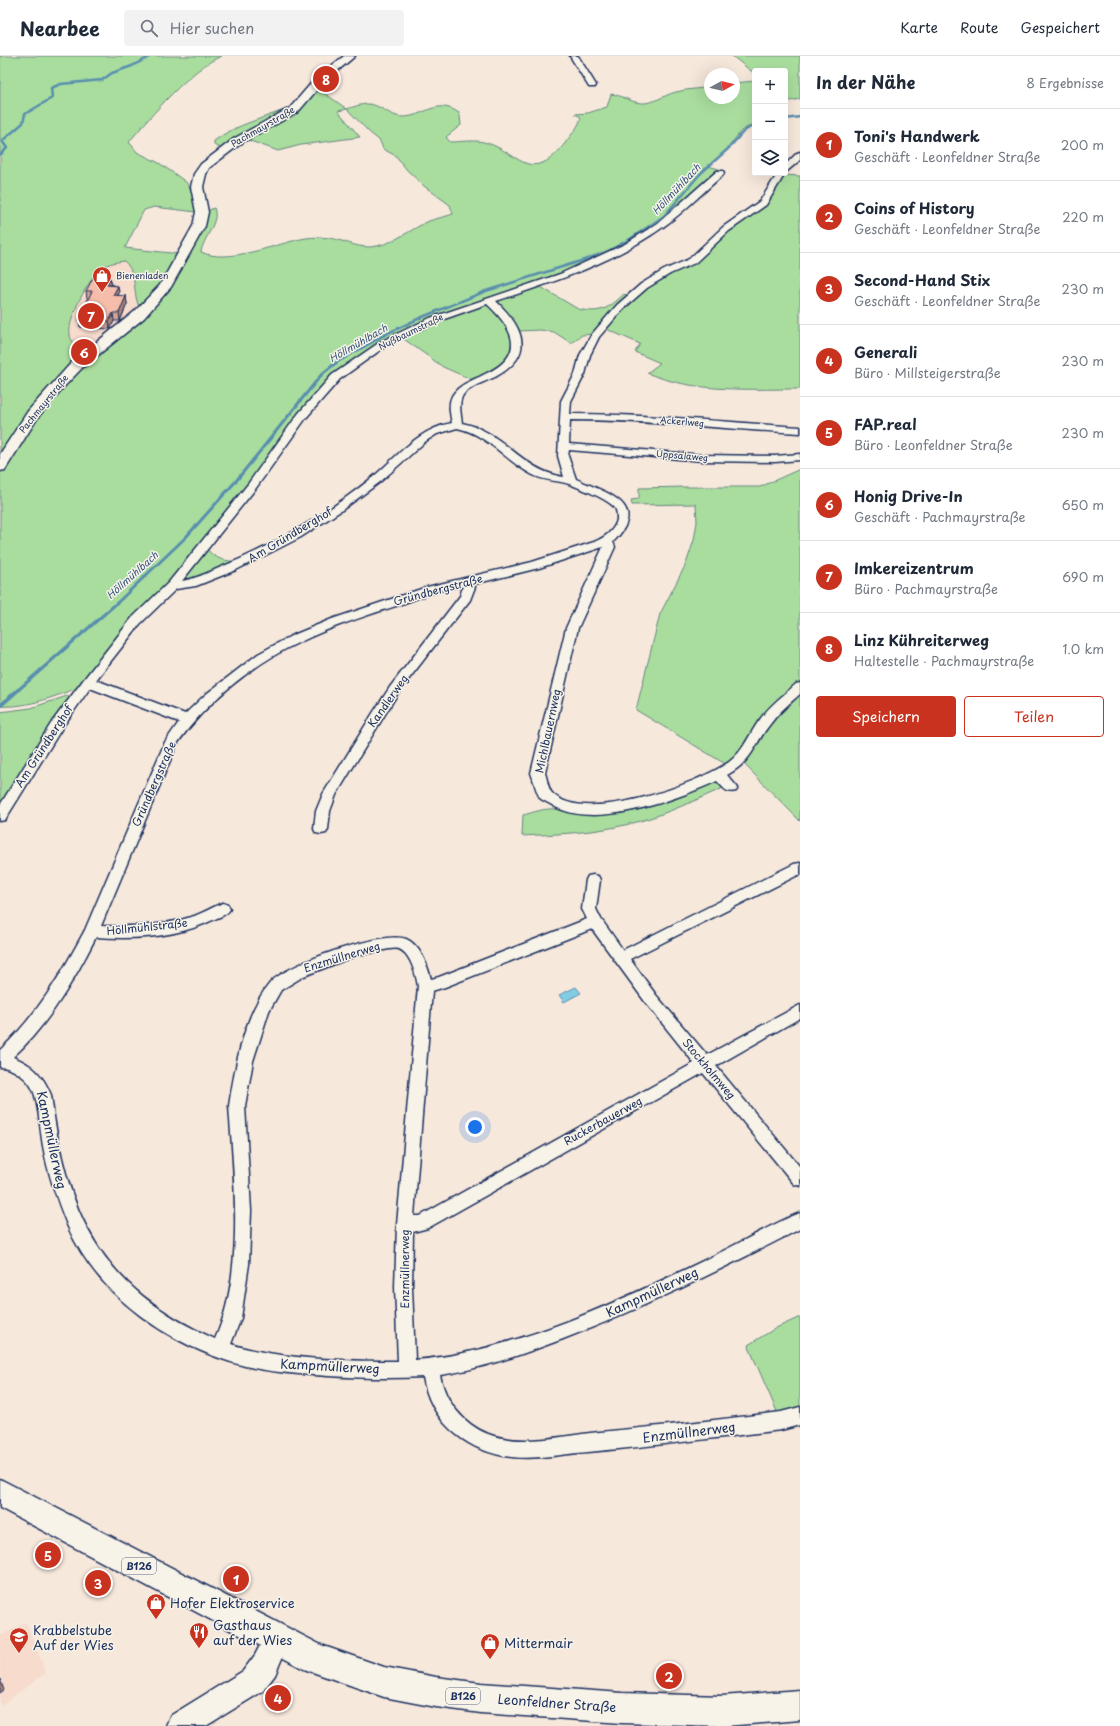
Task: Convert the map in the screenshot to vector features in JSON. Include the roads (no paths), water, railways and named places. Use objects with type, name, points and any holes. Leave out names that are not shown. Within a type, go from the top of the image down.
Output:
[{"type":"main road","name":"Leonfeldner Straße","points":[[0,1493],[315,1658],[356,1673],[398,1685],[481,1698],[639,1717],[800,1705]]},
{"type":"street","name":"Pachmayrstraße","points":[[0,467],[16,439],[33,414],[56,387],[77,365],[139,315],[165,286],[199,226],[202,212],[198,187],[200,174],[205,166],[239,140],[294,110],[318,82],[350,56]]},
{"type":"street","points":[[574,56],[592,85]]},
{"type":"street","points":[[788,167],[800,155]]},
{"type":"street","name":"Nußbaumstraße","points":[[173,585],[252,486],[302,416],[336,377],[367,354],[399,336],[448,314],[563,276],[639,240],[672,217],[720,173]]},
{"type":"street","points":[[571,481],[564,463],[564,418],[568,395],[580,374],[589,345],[610,318],[644,286],[667,272],[692,261],[726,229],[762,203],[780,176]]},
{"type":"street","points":[[489,300],[506,316],[517,334],[518,340],[516,352],[512,359],[502,368],[468,387],[459,394],[455,404],[457,425],[482,433],[540,474],[571,481]]},
{"type":"street","name":"Ackerlweg","points":[[564,418],[620,417],[699,424],[800,430]]},
{"type":"street","name":"Am Gründberghof","points":[[0,816],[57,725],[88,682],[136,621],[173,585],[192,583],[217,574],[242,564],[274,547],[358,493],[425,436],[436,430],[457,425]]},
{"type":"street","name":"Uppsalaweg","points":[[564,447],[581,447],[703,458],[775,459],[800,457]]},
{"type":"street","name":"Gründbergstraße","points":[[1,1059],[23,1036],[48,1003],[79,957],[92,931],[171,742],[186,720],[200,706],[243,671],[262,657],[288,642],[336,622],[434,589],[540,564],[598,546],[607,541],[621,525],[623,516],[620,507],[608,498],[571,481]]},
{"type":"street","name":"Michlbauernweg","points":[[607,541],[608,547],[577,615],[567,644],[538,773],[542,787],[552,800],[561,805],[577,810],[587,811],[638,805],[657,800],[694,787],[719,775]]},
{"type":"street","name":"Kandlerweg","points":[[321,829],[323,811],[339,778],[394,690],[466,598],[469,587],[467,581]]},
{"type":"street","points":[[88,682],[186,720]]},
{"type":"street","points":[[731,788],[719,775],[739,761],[767,718],[800,687]]},
{"type":"street","points":[[622,957],[799,868],[800,870]]},
{"type":"street","name":"Stockholmweg","points":[[592,880],[589,909],[595,922],[622,957],[651,999],[800,1179]]},
{"type":"street","name":"Höllmühlstraße","points":[[92,931],[112,932],[179,926],[192,923],[223,909]]},
{"type":"street","points":[[425,986],[440,983],[595,922]]},
{"type":"street","name":"Enzmüllnerweg","points":[[220,1349],[233,1315],[242,1255],[238,1106],[239,1088],[246,1056],[253,1034],[271,992],[286,978],[304,968],[373,945],[395,943],[406,946],[416,959],[423,973],[425,986],[420,1064],[410,1151],[405,1225],[404,1327],[407,1368]]},
{"type":"street","name":"Ruckerbauerweg","points":[[405,1225],[422,1223],[800,1012]]},
{"type":"street","name":"Kampmüllerweg","points":[[1,1059],[30,1072],[39,1082],[43,1095],[57,1171],[64,1197],[81,1234],[97,1261],[122,1290],[157,1318],[193,1338],[220,1349],[274,1363],[359,1369],[430,1367],[467,1362],[585,1323],[661,1290],[800,1221]]},
{"type":"street","name":"Enzmüllnerweg","points":[[430,1367],[431,1380],[436,1396],[446,1416],[461,1429],[484,1441],[504,1447],[533,1447],[621,1440],[780,1421],[800,1416]]},
{"type":"street","points":[[180,1726],[253,1680],[265,1666],[278,1639]]},
{"type":"water","points":[[576,987],[581,993],[564,1002],[559,995]]},
{"type":"waterway","points":[[0,155],[7,148],[2,141],[23,123],[25,114],[52,98],[51,88],[61,84],[102,80],[112,73],[132,66],[151,56]]},
{"type":"waterway","name":"Höllmühlbach","points":[[788,119],[800,117]]},
{"type":"waterway","name":"Höllmühlbach","points":[[385,334],[420,318],[486,291],[584,260],[606,252],[630,239],[664,216],[700,174],[729,148],[743,132],[752,126]]},
{"type":"waterway","name":"Höllmühlbach","points":[[17,691],[118,602],[186,537],[236,481],[322,374],[337,362],[385,334]]},
{"type":"waterway","name":"Höllmühlbach","points":[[0,706],[18,690]]},
{"type":"place","name":"Linz Kühreiterweg","points":[[326,79]]},
{"type":"place","name":"Bienenladen","points":[[102,293]]},
{"type":"place","name":"Imkereizentrum","points":[[91,316]]},
{"type":"place","name":"Honig Drive-In","points":[[84,352]]},
{"type":"place","name":"FAP.real","points":[[48,1555]]},
{"type":"place","name":"Toni's Handwerk","points":[[236,1579]]},
{"type":"place","name":"Second-Hand Stix","points":[[98,1583]]},
{"type":"place","name":"Hofer Elektroservice","points":[[156,1620]]},
{"type":"place","name":"Gasthaus auf der Wies","points":[[199,1649]]},
{"type":"place","name":"Krabbelstube Auf der Wies","points":[[19,1654]]},
{"type":"place","name":"Mittermair","points":[[490,1660]]},
{"type":"place","name":"Coins of History","points":[[669,1676]]},
{"type":"place","name":"Generali","points":[[278,1698]]}]
